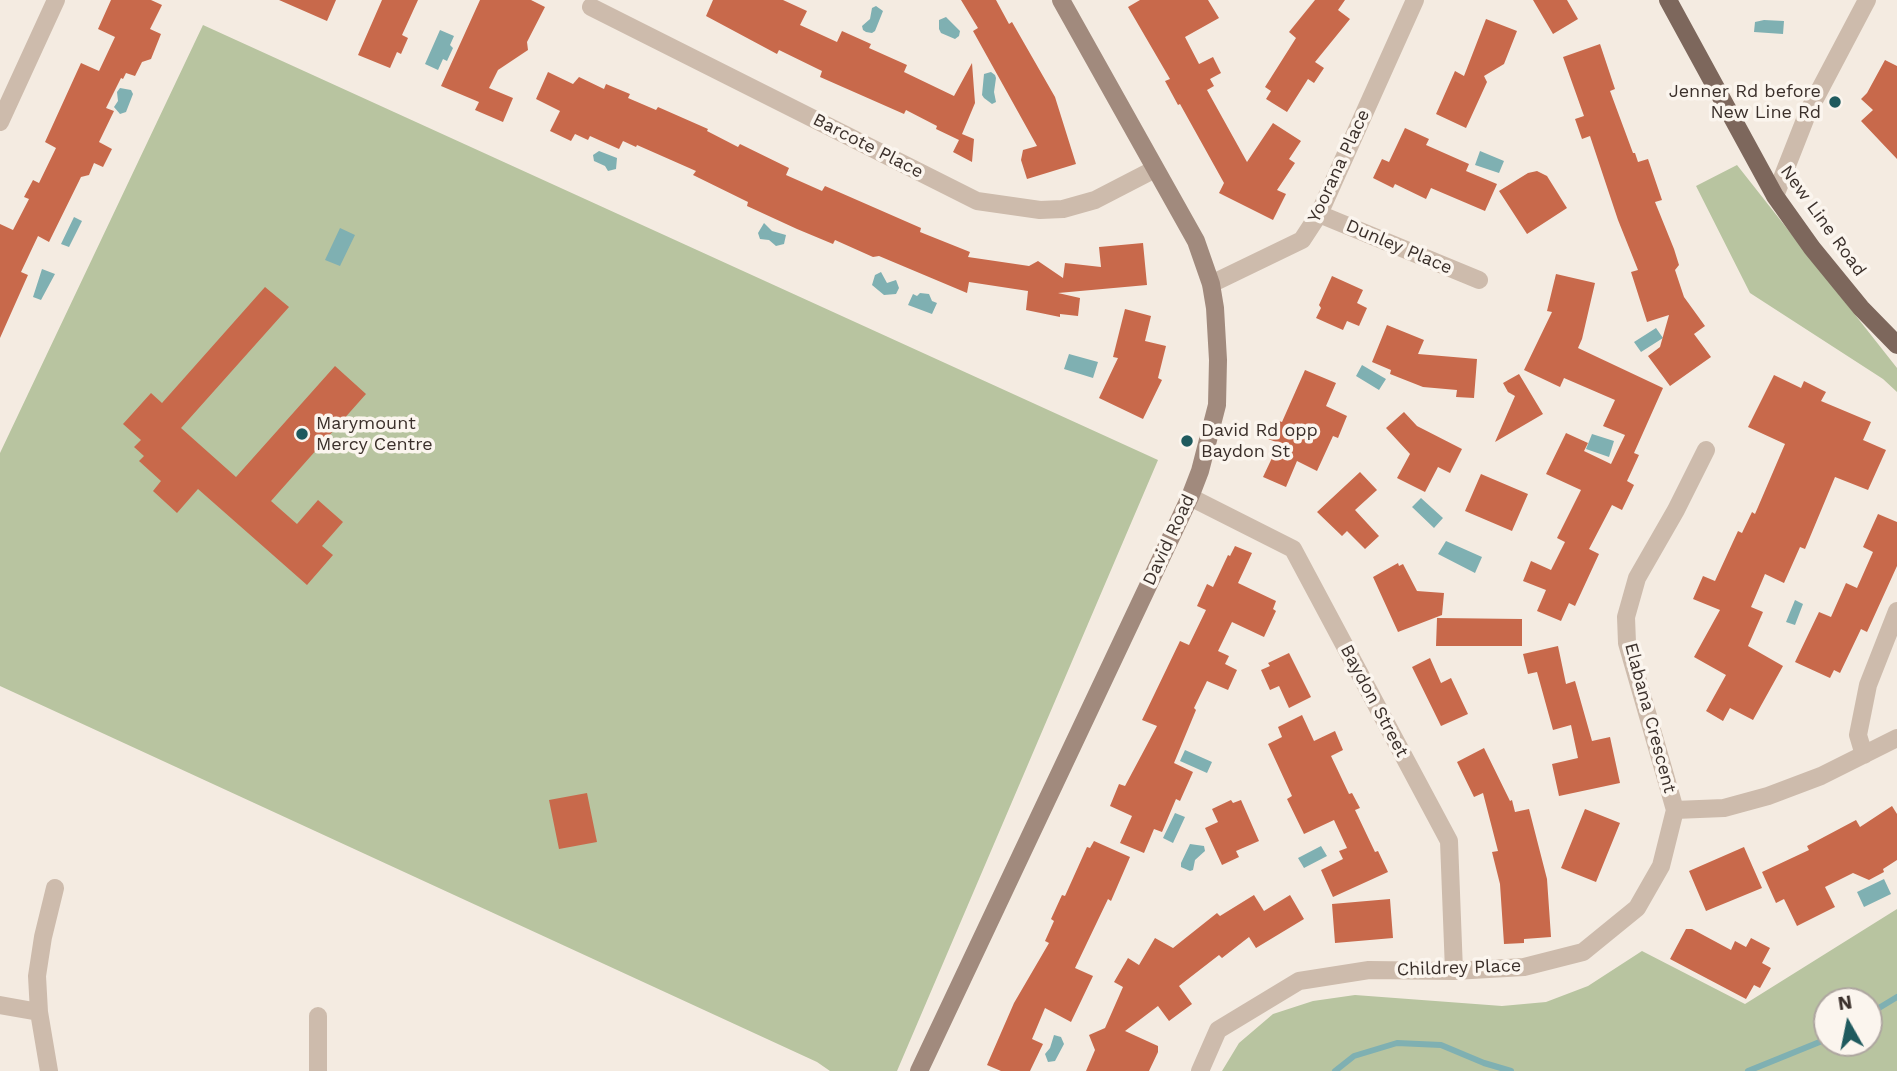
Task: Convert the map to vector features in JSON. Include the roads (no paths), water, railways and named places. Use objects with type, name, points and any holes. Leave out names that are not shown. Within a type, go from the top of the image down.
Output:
[{"type":"main road","name":"New Line Road","points":[[1668,0],[1775,196],[1861,308],[1897,345]]},
{"type":"street","points":[[0,122],[56,0]]},
{"type":"street","name":"David Road","points":[[919,1071],[1190,497],[1203,461],[1217,405],[1218,338],[1211,284],[1196,241],[1061,0]]},
{"type":"street","name":"Yoorana Place","points":[[1211,284],[1302,240],[1319,214],[1415,0]]},
{"type":"street","points":[[1775,196],[1808,112],[1867,0]]},
{"type":"street","name":"Barcote Place","points":[[591,7],[977,201],[1010,208],[1063,209],[1095,200],[1155,169]]},
{"type":"street","name":"Dunley Place","points":[[1319,214],[1479,280]]},
{"type":"street","name":"Elabana Crescent","points":[[1706,450],[1637,578],[1626,617],[1627,643],[1675,810],[1724,808],[1768,796],[1821,776],[1897,738]]},
{"type":"street","name":"Baydon Street","points":[[1190,497],[1293,549],[1449,841],[1454,971]]},
{"type":"street","points":[[1864,755],[1858,735],[1868,685],[1897,611]]},
{"type":"street","name":"Childrey Place","points":[[1200,1071],[1218,1030],[1299,981],[1369,970],[1454,971],[1524,967],[1583,953],[1637,908],[1661,866],[1675,810]]},
{"type":"street","points":[[49,1071],[39,1012],[37,976],[55,888]]},
{"type":"street","points":[[0,1005],[39,1012]]},
{"type":"street","points":[[318,1016],[318,1071]]},
{"type":"water","points":[[876,6],[883,11],[875,31],[866,32],[862,26],[870,19],[872,8]]},
{"type":"water","points":[[946,17],[960,31],[955,39],[941,33],[939,29],[939,20]]},
{"type":"water","points":[[1784,21],[1783,34],[1754,32],[1755,22]]},
{"type":"water","points":[[440,30],[454,36],[450,45],[453,48],[447,61],[443,59],[438,70],[425,64]]},
{"type":"water","points":[[991,72],[996,78],[996,102],[992,104],[982,95],[984,74]]},
{"type":"water","points":[[120,88],[131,90],[133,94],[126,112],[120,114],[114,107]]},
{"type":"water","points":[[599,151],[617,158],[616,169],[608,171],[605,166],[594,161],[593,155]]},
{"type":"water","points":[[1480,151],[1504,161],[1499,173],[1475,165]]},
{"type":"water","points":[[74,217],[82,221],[69,247],[61,244]]},
{"type":"water","points":[[764,223],[772,231],[786,235],[784,244],[776,246],[769,240],[760,239],[758,233]]},
{"type":"water","points":[[340,228],[355,235],[340,266],[325,260]]},
{"type":"water","points":[[42,269],[55,274],[41,300],[33,297]]},
{"type":"water","points":[[881,272],[887,283],[896,280],[899,288],[896,294],[884,295],[872,285],[875,275]]},
{"type":"water","points":[[920,293],[929,294],[932,301],[937,303],[932,314],[908,305],[913,294],[917,296]]},
{"type":"water","points":[[1656,328],[1663,338],[1641,352],[1634,342]]},
{"type":"water","points":[[1069,354],[1098,362],[1093,378],[1064,369]]},
{"type":"water","points":[[1362,365],[1386,379],[1379,390],[1356,376]]},
{"type":"water","points":[[1592,434],[1614,441],[1609,457],[1586,449]]},
{"type":"water","points":[[1421,498],[1443,518],[1434,528],[1412,507]]},
{"type":"water","points":[[1446,541],[1482,557],[1475,573],[1438,554]]},
{"type":"water","points":[[1795,600],[1803,604],[1795,625],[1786,622]]},
{"type":"water","points":[[1185,750],[1212,762],[1207,773],[1180,761]]},
{"type":"water","points":[[1175,813],[1185,817],[1173,843],[1163,838]]},
{"type":"water","points":[[1190,844],[1204,846],[1205,851],[1195,860],[1193,870],[1190,871],[1181,867],[1181,863]]},
{"type":"water","points":[[1321,846],[1327,856],[1304,868],[1298,858]]},
{"type":"water","points":[[1884,879],[1891,894],[1864,907],[1857,892]]},
{"type":"water","points":[[1054,1035],[1061,1037],[1064,1044],[1055,1061],[1048,1062],[1045,1054]]},
{"type":"waterway","points":[[1883,1006],[1897,997]]},
{"type":"waterway","points":[[1335,1071],[1354,1056],[1397,1043],[1441,1045],[1511,1071]]},
{"type":"waterway","points":[[1748,1071],[1813,1045]]},
{"type":"place","name":"Jenner Rd before New Line Rd","points":[[1835,102]]},
{"type":"place","name":"Marymount Mercy Centre","points":[[302,434]]},
{"type":"place","name":"David Rd opp Baydon St","points":[[1187,441]]}]
